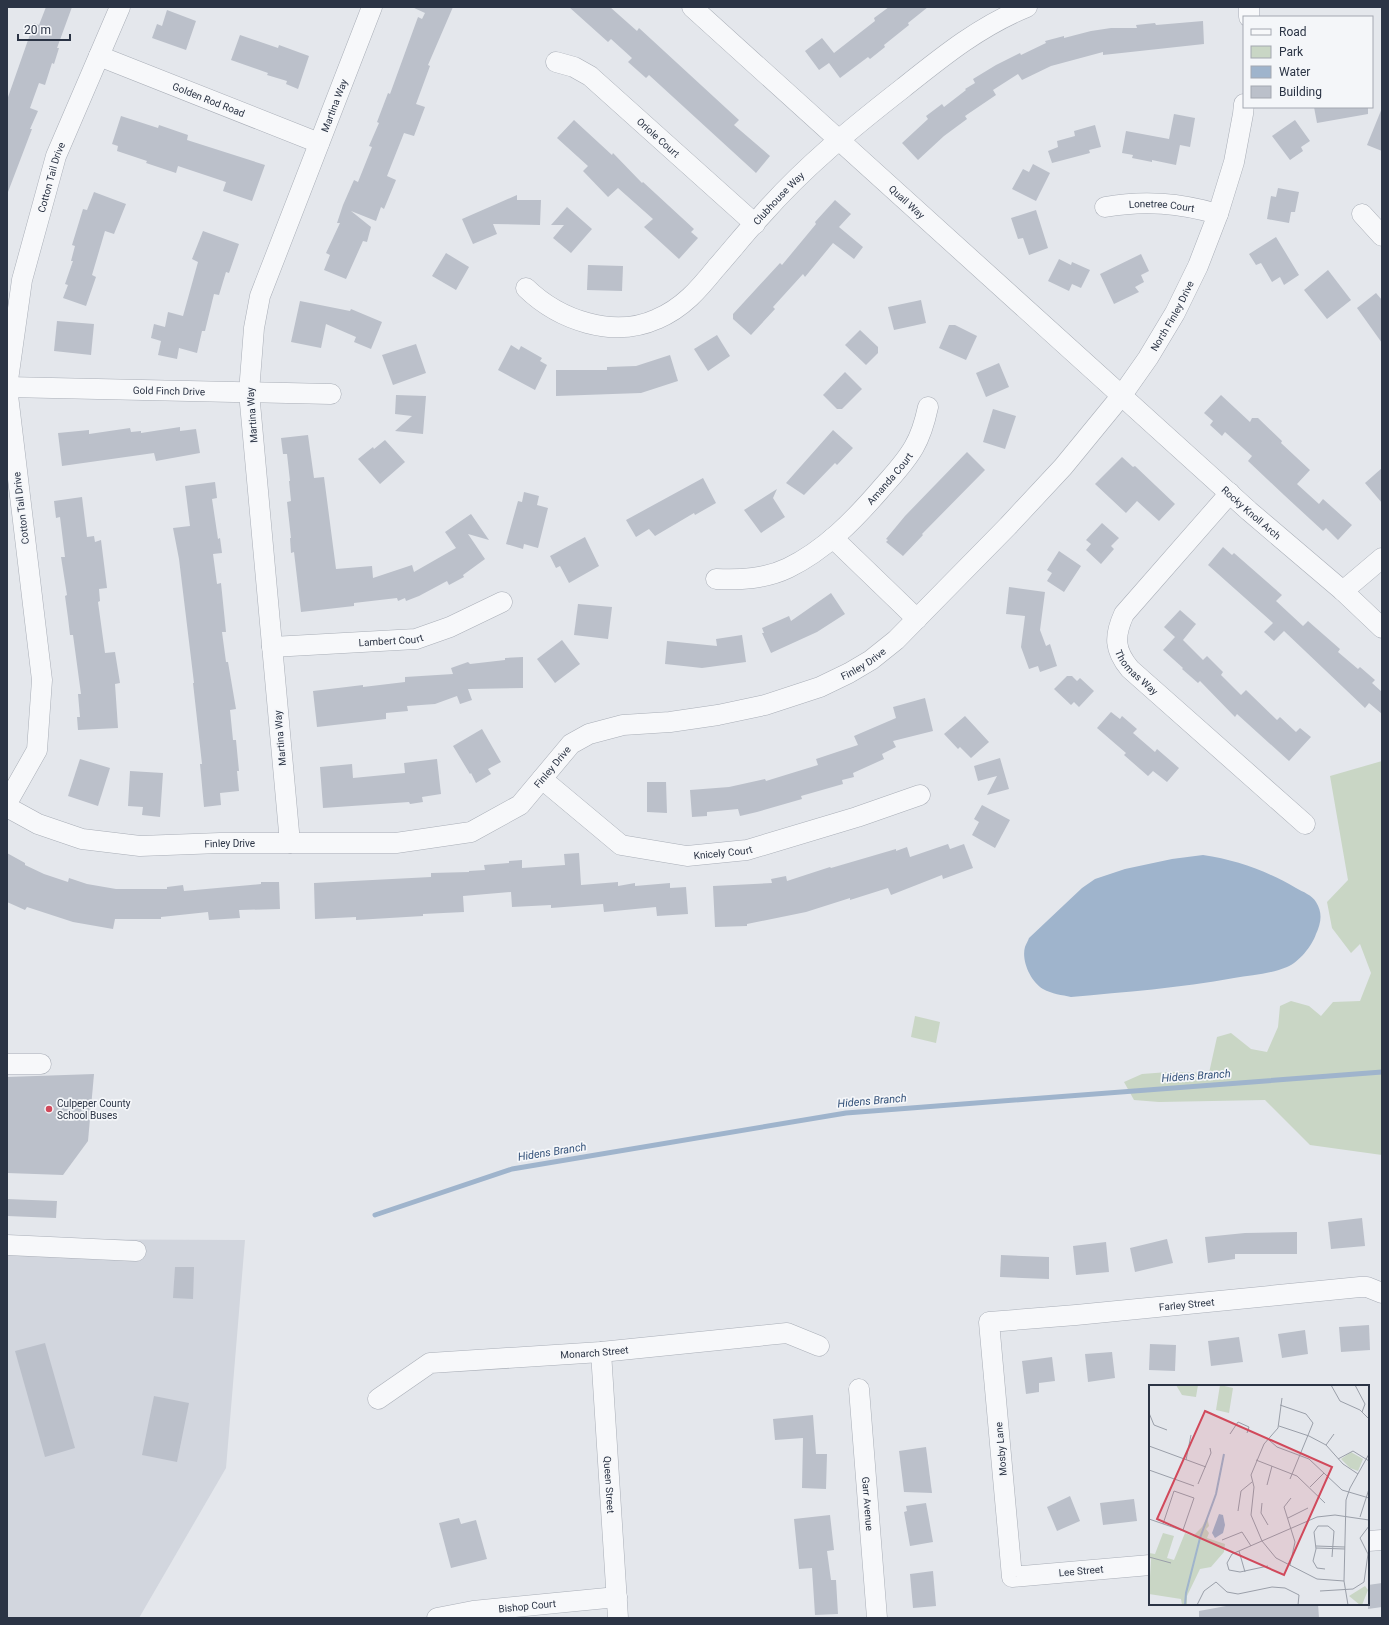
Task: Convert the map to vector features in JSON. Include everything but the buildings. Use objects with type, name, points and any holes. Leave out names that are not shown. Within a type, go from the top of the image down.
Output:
[{"type":"street","name":"Cotton Tail Drive","points":[[7,803],[36,750],[42,680],[7,387],[22,280],[56,156],[120,7]]},
{"type":"street","name":"Martina Way","points":[[290,843],[249,392],[254,328],[260,296],[372,7]]},
{"type":"street","name":"Quail Way","points":[[692,7],[1122,395]]},
{"type":"street","name":"Clubhouse Way","points":[[526,288],[551,308],[572,318],[594,324],[622,327],[636,326],[656,320],[675,310],[691,298],[798,177],[839,139],[958,45],[980,30],[1027,7]]},
{"type":"street","name":"Golden Rod Road","points":[[99,56],[319,143]]},
{"type":"street","name":"Oriole Court","points":[[556,62],[574,67],[590,76],[755,224]]},
{"type":"street","name":"North Finley Drive","points":[[1037,496],[1063,467],[1122,395],[1148,358],[1175,313],[1198,266],[1218,214],[1234,162],[1244,108]]},
{"type":"street","name":"Lonetree Court","points":[[1105,207],[1122,204],[1156,202],[1191,206],[1218,214]]},
{"type":"street","points":[[1362,214],[1382,236]]},
{"type":"street","name":"Gold Finch Drive","points":[[7,387],[331,394]]},
{"type":"street","name":"Rocky Knoll Arch","points":[[1122,395],[1230,493],[1343,591],[1382,628]]},
{"type":"street","name":"Amanda Court","points":[[716,580],[746,579],[764,576],[787,569],[806,558],[833,538],[857,516],[902,466],[920,435],[928,407]]},
{"type":"street","name":"Thomas Way","points":[[1230,493],[1124,614],[1118,628],[1117,641],[1119,652],[1123,661],[1130,669],[1305,824]]},
{"type":"street","name":"Finley Drive","points":[[7,807],[38,824],[82,839],[140,846],[220,843],[396,842],[471,832],[520,805],[571,744],[589,734],[623,725],[670,722],[718,715],[765,705],[820,687],[871,660],[896,640],[1037,496]]},
{"type":"street","points":[[833,538],[917,619]]},
{"type":"street","points":[[1343,591],[1382,558]]},
{"type":"street","name":"Lambert Court","points":[[272,647],[416,639],[450,627],[502,602]]},
{"type":"street","name":"Knicely Court","points":[[542,779],[621,845],[687,856],[747,850],[857,817],[920,795]]},
{"type":"street","points":[[7,1064],[41,1064]]},
{"type":"street","points":[[7,1245],[136,1251]]},
{"type":"street","name":"Farley Street","points":[[990,1322],[1360,1287],[1367,1287],[1382,1293]]},
{"type":"street","name":"Mosby Lane","points":[[990,1322],[1012,1577]]},
{"type":"street","name":"Monarch Street","points":[[378,1399],[430,1363],[601,1352],[787,1333],[820,1346]]},
{"type":"street","name":"Queen Street","points":[[601,1352],[618,1618]]},
{"type":"street","name":"Garr Avenue","points":[[859,1390],[877,1618]]},
{"type":"street","points":[[1369,1542],[1382,1540]]},
{"type":"street","name":"Lee Street","points":[[1012,1577],[1149,1565]]},
{"type":"street","name":"Bishop Court","points":[[437,1618],[473,1611],[617,1597]]},
{"type":"shaded area","points":[[7,1239],[245,1240],[226,1468],[139,1618],[7,1618]]},
{"type":"green space","points":[[1382,761],[1382,1155],[1310,1145],[1265,1100],[1159,1102],[1134,1100],[1124,1082],[1142,1074],[1168,1072],[1209,1073],[1217,1037],[1231,1033],[1251,1049],[1267,1052],[1278,1027],[1280,1006],[1291,1001],[1309,1006],[1321,1016],[1333,1002],[1360,1001],[1371,973],[1360,944],[1351,953],[1332,928],[1327,902],[1348,880],[1330,776]]},
{"type":"green space","points":[[915,1016],[940,1022],[936,1043],[911,1037]]},
{"type":"water","points":[[1203,855],[1240,863],[1263,871],[1304,892],[1314,900],[1320,910],[1319,926],[1311,944],[1300,958],[1292,965],[1261,974],[1173,987],[1071,997],[1046,991],[1039,986],[1031,976],[1024,958],[1025,947],[1029,938],[1082,888],[1095,879],[1125,869],[1172,859]]},
{"type":"waterway","name":"Hidens Branch","points":[[375,1215],[512,1169],[846,1113],[1382,1072]]},
{"type":"place","name":"Culpeper County School Buses","points":[[49,1109]]}]
